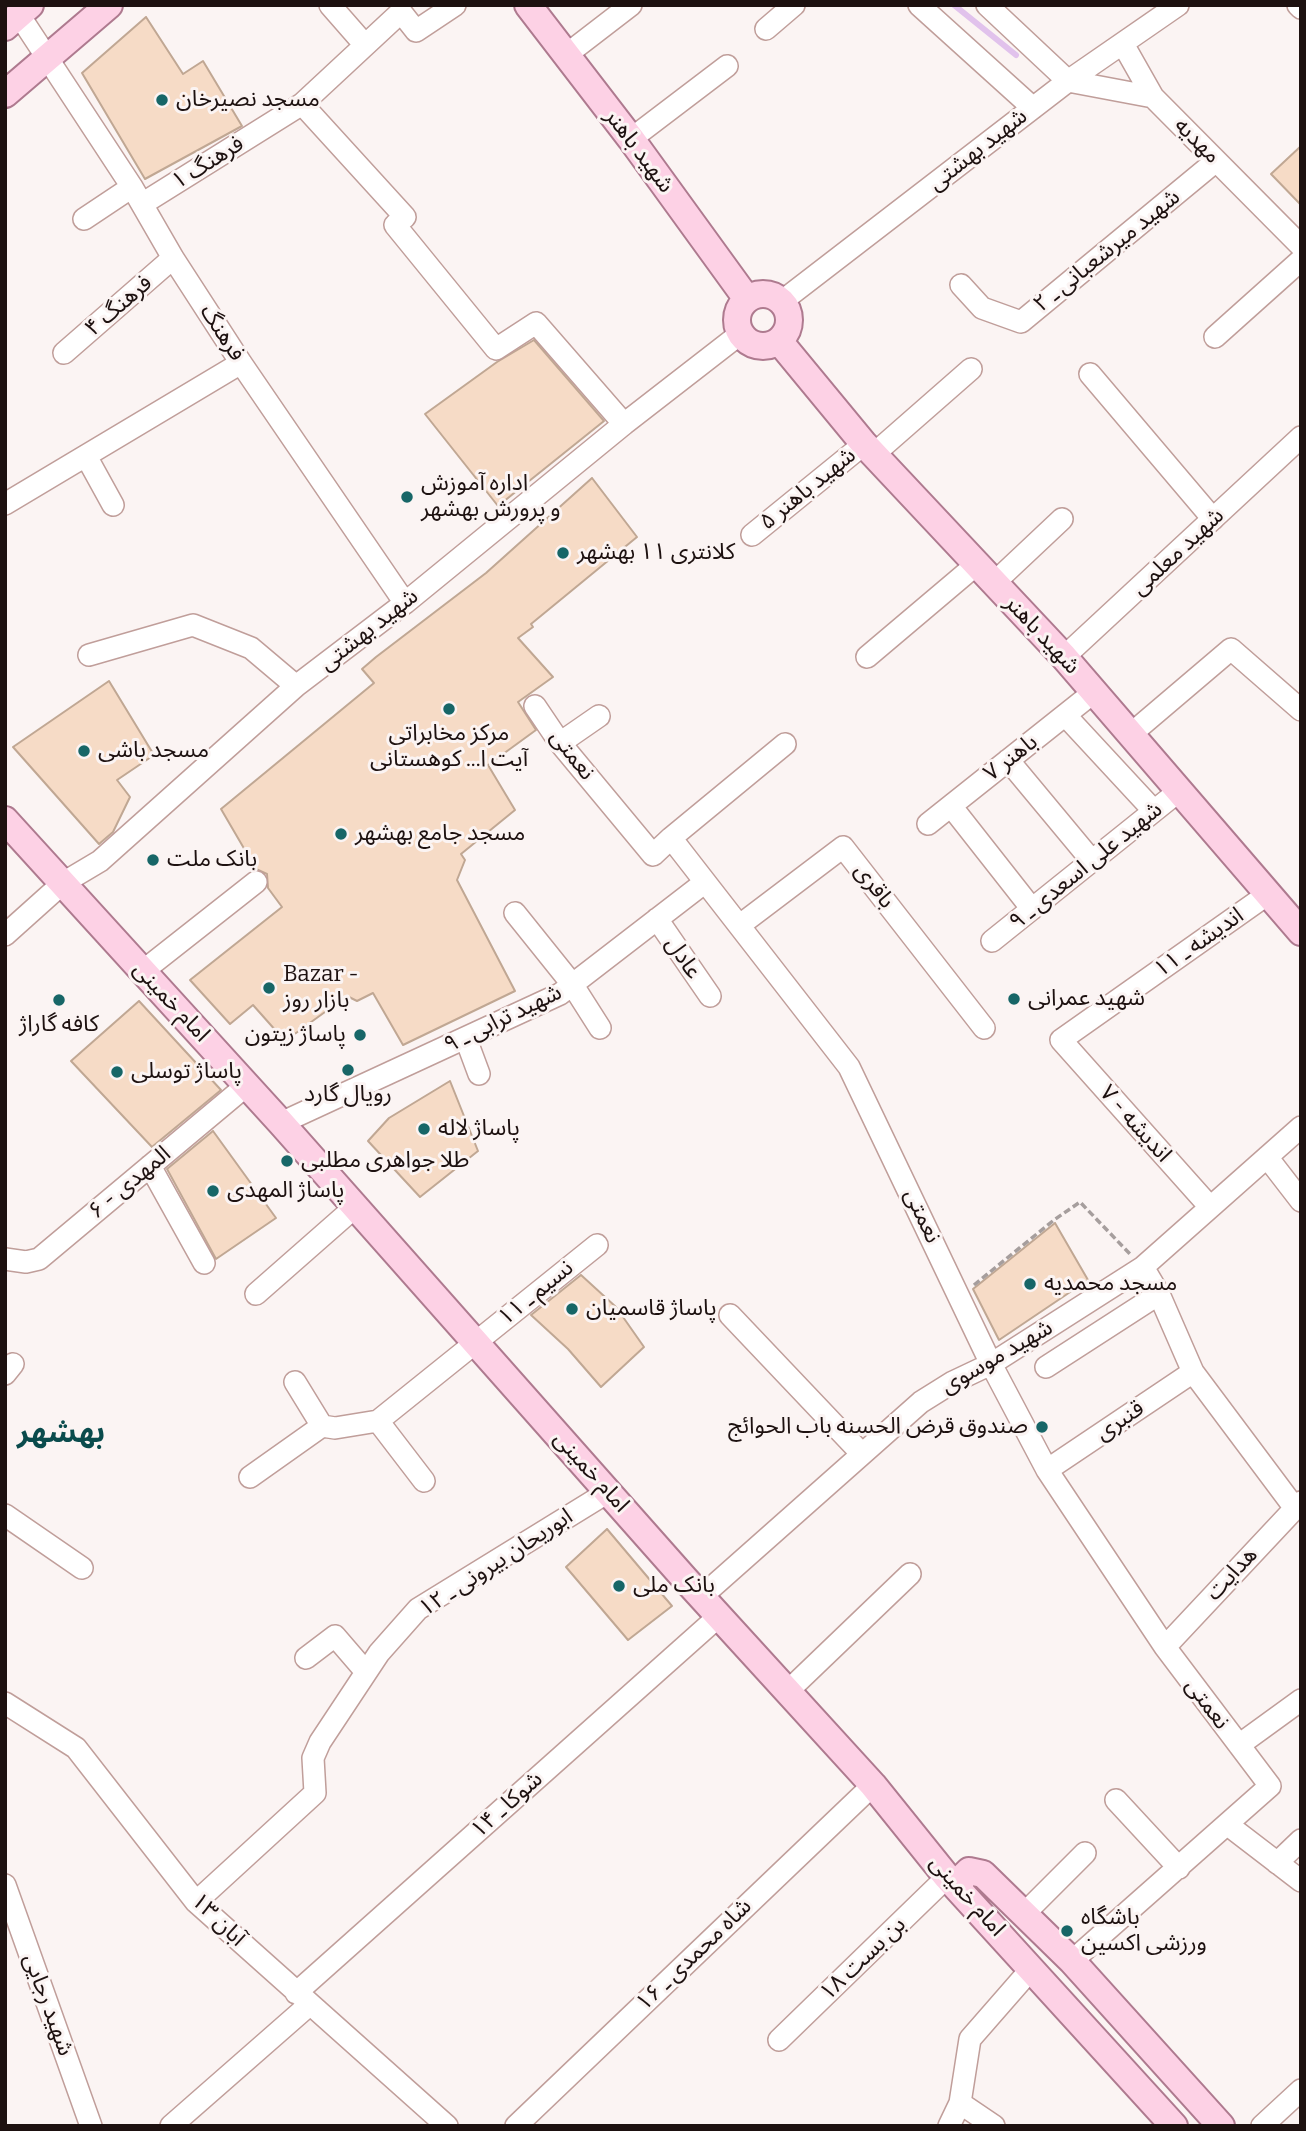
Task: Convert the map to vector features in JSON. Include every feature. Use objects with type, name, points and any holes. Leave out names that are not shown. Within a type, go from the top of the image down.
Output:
[{"type":"main road","points":[[5,94],[109,5]]},
{"type":"main road","name":"شهید باهنر","points":[[528,5],[631,139],[747,299]]},
{"type":"main road","points":[[765,294],[781,302],[786,309],[788,326],[779,341],[758,346],[740,334],[736,319],[747,299],[765,294]]},
{"type":"main road","name":"شهید باهنر","points":[[779,341],[869,449],[1063,657],[1301,932]]},
{"type":"main road","name":"امام خمینی","points":[[5,820],[247,1085],[710,1607],[873,1785],[953,1883],[1174,2126]]},
{"type":"main road","name":"امام خمینی","points":[[953,1883],[969,1871],[983,1874],[1072,1961],[1222,2126]]},
{"type":"street","points":[[330,5],[365,45]]},
{"type":"street","name":"فرهنگ ۱","points":[[83,219],[137,195],[302,104],[401,12],[416,31],[455,5]]},
{"type":"street","points":[[566,55],[631,5]]},
{"type":"street","points":[[766,29],[794,5]]},
{"type":"street","points":[[919,5],[1033,108]]},
{"type":"street","points":[[987,5],[1068,80],[1153,97]]},
{"type":"street","name":"شهید بهشتی","points":[[781,302],[1068,80],[1178,5]]},
{"type":"street","name":"فرهنگ","points":[[18,16],[137,195],[173,258],[241,363],[405,603]]},
{"type":"street","name":"مهدیه","points":[[1124,44],[1153,97],[1301,246]]},
{"type":"street","points":[[631,139],[727,66]]},
{"type":"street","points":[[302,104],[405,217],[395,225],[496,349],[536,323],[624,424]]},
{"type":"street","name":"شهید میرشعبانی ـ ۲","points":[[961,285],[982,308],[1021,322],[1216,161]]},
{"type":"street","name":"فرهنگ ۴","points":[[64,353],[173,258]]},
{"type":"street","points":[[1215,337],[1301,260]]},
{"type":"street","name":"شهید بهشتی","points":[[5,935],[63,883],[100,861],[296,686],[405,603],[624,424],[740,334]]},
{"type":"street","points":[[5,504],[241,363]]},
{"type":"street","name":"شهید باهنر ۵","points":[[751,535],[869,449],[971,369]]},
{"type":"street","points":[[1090,374],[1213,519]]},
{"type":"street","name":"شهید معلمی","points":[[1063,657],[1213,519],[1298,446]]},
{"type":"street","points":[[86,456],[113,505]]},
{"type":"street","points":[[867,657],[1062,519]]},
{"type":"street","points":[[89,655],[193,625],[251,648],[296,686]]},
{"type":"street","points":[[1131,734],[1231,649],[1301,710]]},
{"type":"street","name":"باهنر ۷","points":[[928,824],[1094,692]]},
{"type":"street","name":"نعمتی","points":[[535,706],[560,743],[653,855],[671,838],[849,1067],[991,1364],[1047,1470],[1165,1647],[1270,1786],[1228,1825]]},
{"type":"street","points":[[1065,715],[1154,811]]},
{"type":"street","points":[[560,743],[598,716]]},
{"type":"street","points":[[671,838],[785,744]]},
{"type":"street","points":[[1008,760],[1092,860]]},
{"type":"street","name":"شهید علی اسعدی ـ ۹","points":[[992,941],[1179,791]]},
{"type":"street","points":[[951,806],[1032,909]]},
{"type":"street","name":"باقری","points":[[740,925],[843,847],[984,1027]]},
{"type":"street","points":[[143,971],[256,882]]},
{"type":"street","name":"شهید ترابی ـ ۹","points":[[281,1123],[529,1010],[572,984],[704,883]]},
{"type":"street","name":"اندیشه ـ ۱۱","points":[[1061,1040],[1268,894]]},
{"type":"street","points":[[516,913],[572,984],[600,1028]]},
{"type":"street","name":"عادل","points":[[657,919],[710,996]]},
{"type":"street","points":[[466,1039],[479,1074]]},
{"type":"street","name":"اندیشه - ۷","points":[[1061,1040],[1210,1207]]},
{"type":"street","name":"المهدی - ۶","points":[[5,1259],[26,1262],[39,1259],[247,1085]]},
{"type":"street","name":"شهید موسوی","points":[[710,1607],[862,1454],[921,1402],[953,1382],[991,1364],[1143,1267],[1301,1127]]},
{"type":"street","points":[[1267,1157],[1301,1201]]},
{"type":"street","points":[[150,1166],[204,1263]]},
{"type":"street","points":[[256,1294],[355,1207]]},
{"type":"street","name":"نسیم ـ ۱۱","points":[[378,1421],[597,1245]]},
{"type":"street","points":[[1143,1267],[1159,1294],[1193,1372],[1297,1505]]},
{"type":"street","points":[[1046,1367],[1159,1294]]},
{"type":"street","points":[[730,1315],[862,1454]]},
{"type":"street","name":"قنبری","points":[[1047,1470],[1193,1372]]},
{"type":"street","points":[[295,1382],[322,1426]]},
{"type":"street","points":[[250,1477],[322,1426],[335,1428],[378,1421],[424,1480]]},
{"type":"street","name":"ابوریحان بیرونی ـ ۱۲","points":[[196,1902],[315,1793],[313,1758],[320,1742],[366,1672],[418,1609],[608,1492]]},
{"type":"street","name":"هدایت","points":[[1165,1647],[1297,1505]]},
{"type":"street","points":[[5,1516],[82,1568]]},
{"type":"street","points":[[788,1691],[909,1574]]},
{"type":"street","name":"شوکا ـ ۱۴","points":[[171,2126],[710,1607]]},
{"type":"street","points":[[306,1658],[335,1636],[366,1672]]},
{"type":"street","points":[[1239,1745],[1301,1700]]},
{"type":"street","name":"۱۳ آبان","points":[[5,1703],[76,1748],[196,1902],[438,2123]]},
{"type":"street","name":"شاه محمدی ـ ۱۶","points":[[516,2126],[873,1785]]},
{"type":"street","points":[[1116,1800],[1179,1868]]},
{"type":"street","points":[[1072,1961],[1228,1825],[1301,1881]]},
{"type":"street","points":[[1277,1863],[1301,1840]]},
{"type":"street","points":[[1025,1913],[1086,1853]]},
{"type":"street","name":"بن بست ۱۸","points":[[779,2040],[953,1883]]},
{"type":"street","name":"شهید رجایی","points":[[5,1885],[91,2126]]},
{"type":"street","points":[[949,2126],[960,2103],[970,2039],[1032,1968]]},
{"type":"street","points":[[1262,2126],[1301,2090]]},
{"type":"street","points":[[960,2103],[994,2126]]},
{"type":"path","points":[[961,1299],[972,1286],[1043,1228],[1080,1202],[1143,1267]]},
{"type":"building","name":"مسجد نصیرخان","points":[[146,17],[183,74],[203,61],[242,126],[145,179],[82,73]]},
{"type":"building","points":[[1301,146],[1301,205],[1271,174]]},
{"type":"building","points":[[534,340],[604,421],[498,506],[425,414],[497,362]]},
{"type":"building","points":[[592,478],[637,537],[531,624],[533,627],[518,638],[553,677],[518,702],[536,730],[488,765],[515,810],[461,854],[465,860],[457,880],[515,991],[403,1045],[373,993],[357,1001],[347,996],[285,1041],[253,1005],[230,1024],[190,980],[282,907],[268,888],[267,874],[256,869],[221,809],[374,683],[362,669],[486,573]]},
{"type":"building","name":"مسجد باشی","points":[[109,681],[154,755],[117,780],[130,797],[113,832],[99,844],[13,747]]},
{"type":"building","name":"پاساژ توسلی","points":[[139,1001],[221,1090],[152,1147],[71,1061]]},
{"type":"building","name":"پاساژ لاله","points":[[450,1081],[478,1151],[420,1197],[368,1141],[389,1118]]},
{"type":"building","name":"پاساژ المهدی","points":[[213,1131],[276,1218],[216,1259],[167,1169]]},
{"type":"building","name":"مسجد محمدیه","points":[[1055,1223],[1088,1280],[999,1340],[973,1289]]},
{"type":"building","points":[[581,1275],[616,1307],[644,1347],[601,1387],[568,1349],[531,1315]]},
{"type":"building","name":"بانک ملی","points":[[607,1529],[672,1606],[628,1640],[566,1567]]},
{"type":"waterway","points":[[954,5],[1016,55]]},
{"type":"place","name":"مسجد نصیرخان","points":[[162,100]]},
{"type":"place","name":"اداره آموزش و پرورش بهشهر","points":[[407,497]]},
{"type":"place","name":"کلانتری ۱۱ بهشهر","points":[[563,553]]},
{"type":"place","name":"مرکز مخابراتی آیت ا... کوهستانی","points":[[449,709]]},
{"type":"place","name":"مسجد باشی","points":[[84,751]]},
{"type":"place","name":"مسجد جامع بهشهر","points":[[341,834]]},
{"type":"place","name":"بانک ملت","points":[[153,860]]},
{"type":"place","name":"Bazar - بازار روز","points":[[269,988]]},
{"type":"place","name":"شهید عمرانی","points":[[1014,999]]},
{"type":"place","name":"کافه گاراژ","points":[[59,1000]]},
{"type":"place","name":"پاساژ زیتون","points":[[360,1035]]},
{"type":"place","name":"رویال گارد","points":[[348,1070]]},
{"type":"place","name":"پاساژ توسلی","points":[[117,1072]]},
{"type":"place","name":"پاساژ لاله","points":[[424,1129]]},
{"type":"place","name":"طلا جواهری مطلبی","points":[[287,1161]]},
{"type":"place","name":"پاساژ المهدی","points":[[213,1191]]},
{"type":"place","name":"مسجد محمدیه","points":[[1030,1284]]},
{"type":"place","name":"پاساژ قاسمیان","points":[[572,1309]]},
{"type":"place","name":"صندوق قرض الحسنه باب الحوائج","points":[[1042,1427]]},
{"type":"place","name":"بانک ملی","points":[[619,1586]]},
{"type":"place","name":"باشگاه ورزشی اکسین","points":[[1067,1931]]},
{"type":"district","name":"بهشهر","points":[[61,1434]]}]
